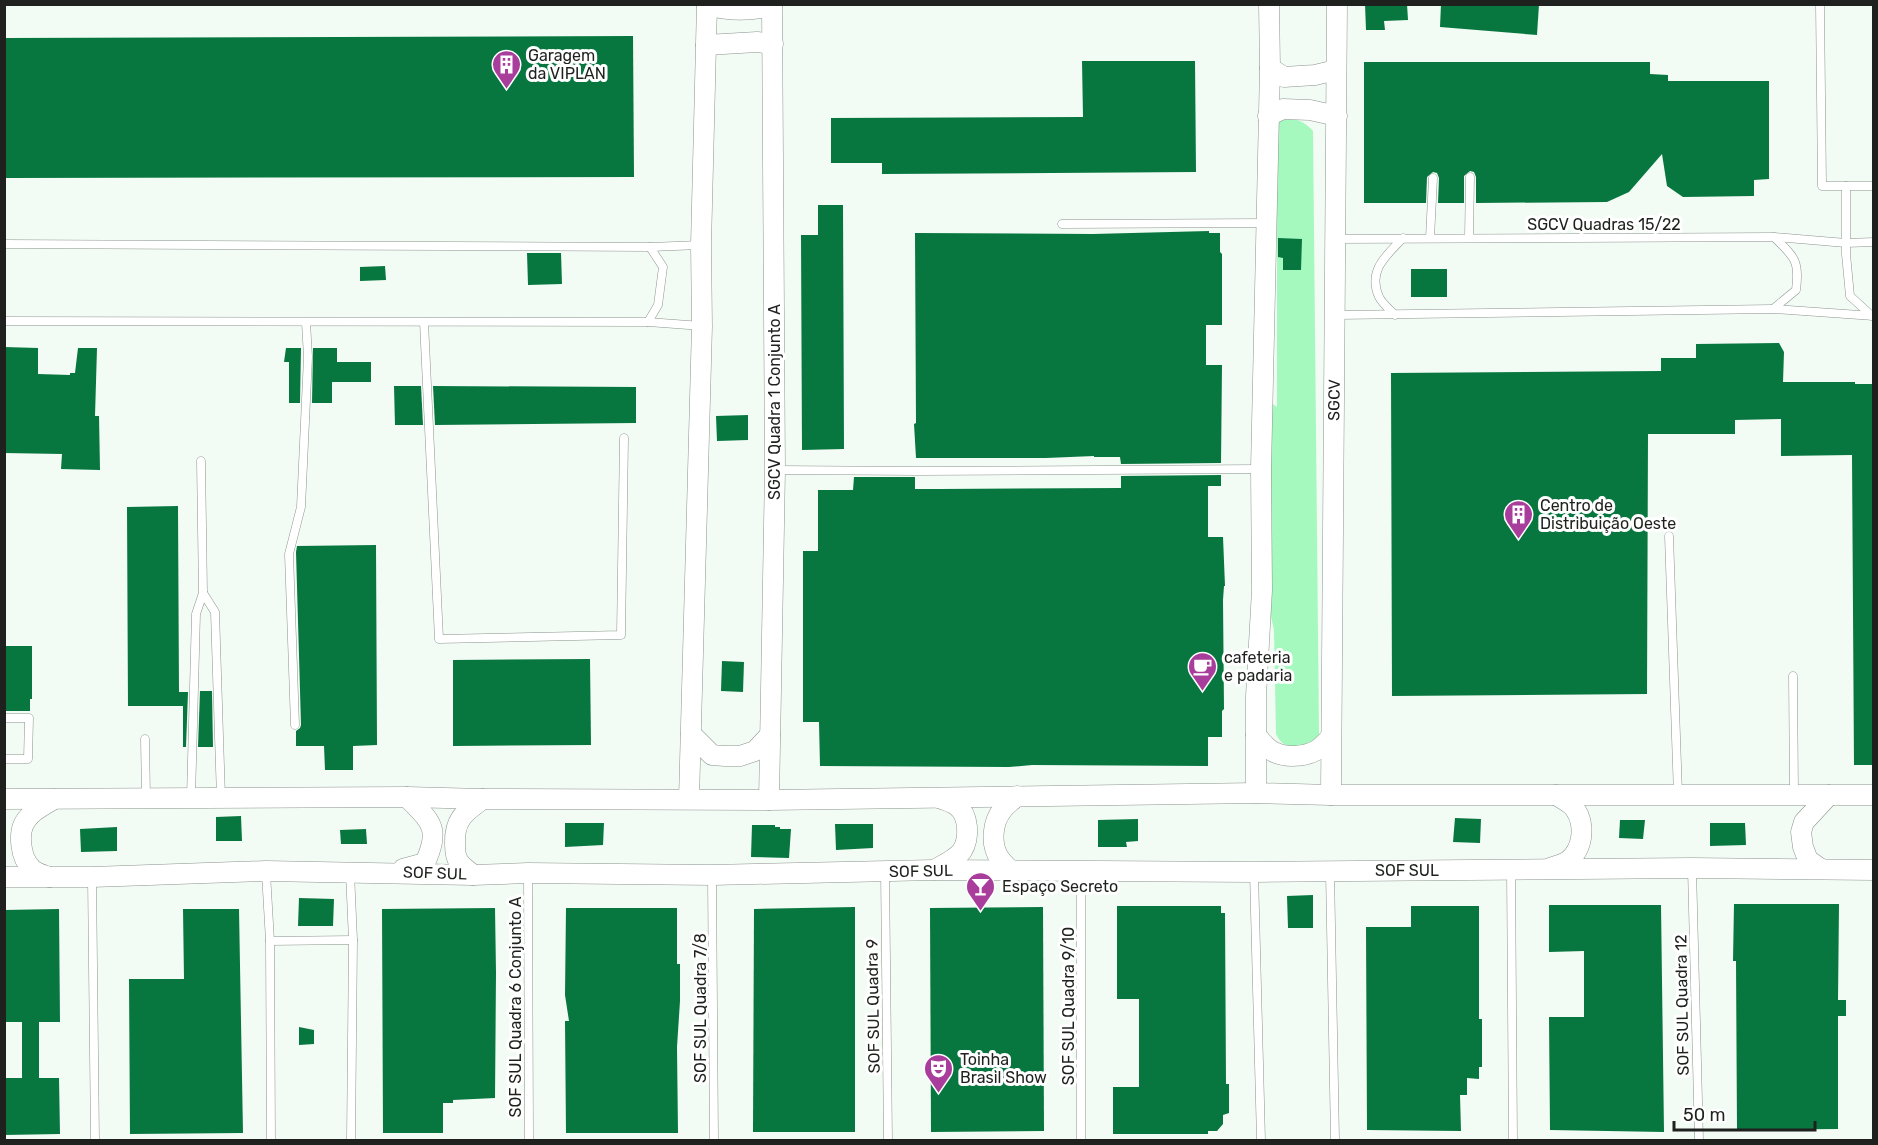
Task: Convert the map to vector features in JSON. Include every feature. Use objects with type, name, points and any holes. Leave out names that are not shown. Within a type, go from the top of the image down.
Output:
[{"type":"street","points":[[1256,793],[1256,696],[1262,590],[1261,469],[1270,68],[1269,4]]},
{"type":"street","name":"SGCV","points":[[1331,795],[1337,4]]},
{"type":"street","points":[[689,799],[702,326],[701,245],[707,5],[725,10],[757,10],[772,5]]},
{"type":"street","name":"SGCV Quadra 1 Conjunto A","points":[[769,800],[776,470],[772,5]]},
{"type":"street","points":[[706,45],[757,42],[773,44]]},
{"type":"street","points":[[1270,68],[1284,77],[1315,75],[1336,70]]},
{"type":"street","points":[[1268,116],[1284,109],[1310,110],[1337,116]]},
{"type":"street","points":[[691,734],[712,755],[725,756],[740,756],[755,751],[770,735]]},
{"type":"street","points":[[1256,735],[1274,752],[1288,756],[1303,755],[1317,750],[1331,737]]},
{"type":"street","points":[[4,800],[407,797],[769,800],[1256,793],[1874,795]]},
{"type":"street","points":[[1548,869],[1567,862],[1579,848],[1582,834],[1580,819],[1574,807],[1556,795]]},
{"type":"street","points":[[1821,869],[1808,860],[1801,832],[1804,822],[1829,795]]},
{"type":"street","points":[[1010,870],[997,854],[993,834],[1003,808],[1017,796]]},
{"type":"street","points":[[392,872],[425,864],[434,832],[425,816],[407,797]]},
{"type":"street","points":[[934,870],[961,851],[966,841],[967,829],[964,816],[957,806],[937,797]]},
{"type":"street","points":[[49,877],[32,869],[26,859],[21,832],[25,820],[32,813],[54,799]]},
{"type":"street","points":[[473,875],[459,862],[454,848],[455,831],[466,811],[483,799]]},
{"type":"street","name":"SOF SUL","points":[[4,877],[92,877],[266,871],[473,875],[528,873],[712,875],[934,870],[1254,872],[1692,868],[1874,870]]},
{"type":"lane","points":[[1820,4],[1822,186],[1874,186]]},
{"type":"lane","points":[[1469,237],[1470,177]]},
{"type":"lane","points":[[1430,238],[1433,178]]},
{"type":"lane","points":[[1845,186],[1850,296],[1873,316]]},
{"type":"lane","points":[[1062,224],[1267,223]]},
{"type":"lane","points":[[1773,309],[1796,290],[1798,274],[1794,257],[1774,237]]},
{"type":"lane","name":"SGCV Quadras 15/22","points":[[1335,239],[1774,237],[1846,243],[1874,242]]},
{"type":"lane","points":[[1395,315],[1379,298],[1375,279],[1379,264],[1403,238]]},
{"type":"lane","points":[[4,244],[650,248],[701,245]]},
{"type":"lane","points":[[648,322],[658,305],[663,267],[650,248]]},
{"type":"lane","points":[[1335,315],[1773,309],[1873,316]]},
{"type":"lane","points":[[4,321],[648,322],[702,326]]},
{"type":"lane","points":[[295,725],[289,554],[301,507],[308,357],[306,322]]},
{"type":"lane","points":[[424,322],[439,639],[621,635],[624,438]]},
{"type":"lane","points":[[190,798],[196,614],[203,593],[201,461]]},
{"type":"lane","points":[[776,470],[1261,469]]},
{"type":"lane","points":[[1669,536],[1678,795]]},
{"type":"lane","points":[[203,593],[215,612],[221,798]]},
{"type":"lane","points":[[1793,676],[1794,795]]},
{"type":"lane","points":[[4,718],[29,718],[28,759],[4,759]]},
{"type":"lane","points":[[145,739],[146,798]]},
{"type":"lane","name":"SOF SUL Quadra 12","points":[[1692,868],[1699,1140]]},
{"type":"lane","points":[[1330,870],[1335,1140]]},
{"type":"lane","points":[[1511,870],[1513,1140]]},
{"type":"lane","points":[[266,871],[270,941],[271,1140]]},
{"type":"lane","name":"SOF SUL Quadra 9","points":[[885,871],[888,1140]]},
{"type":"lane","name":"SOF SUL Quadra 9/10","points":[[1081,872],[1081,1140]]},
{"type":"lane","points":[[1254,872],[1261,1140]]},
{"type":"lane","points":[[350,873],[351,1140]]},
{"type":"lane","name":"SOF SUL Quadra 6 Conjunto A","points":[[528,873],[529,1140]]},
{"type":"lane","name":"SOF SUL Quadra 7/8","points":[[712,875],[714,1140]]},
{"type":"lane","points":[[92,877],[95,1140]]},
{"type":"lane","points":[[270,941],[352,940]]},
{"type":"green space","points":[[1289,118],[1302,122],[1313,131],[1319,735],[1309,747],[1286,745],[1276,734],[1274,630],[1265,590],[1265,399],[1277,407],[1277,138],[1275,123],[1280,119]]},
{"type":"building","points":[[1365,4],[1407,4],[1408,20],[1384,21],[1385,30],[1366,30]]},
{"type":"building","points":[[1441,4],[1539,4],[1537,35],[1440,27]]},
{"type":"building","points":[[633,36],[634,177],[4,178],[4,38]]},
{"type":"building","points":[[1082,61],[1195,61],[1196,172],[882,174],[882,163],[831,163],[831,118],[1083,117]]},
{"type":"building","points":[[1364,62],[1650,62],[1650,74],[1668,75],[1668,81],[1769,81],[1769,179],[1754,180],[1754,196],[1683,197],[1667,186],[1662,154],[1629,192],[1607,202],[1476,203],[1476,177],[1474,172],[1470,171],[1464,176],[1464,203],[1438,203],[1439,178],[1437,173],[1433,172],[1427,177],[1426,203],[1364,203]]},
{"type":"building","points":[[818,205],[843,205],[844,449],[802,450],[801,235],[818,235]]},
{"type":"building","points":[[1209,231],[1209,233],[1220,233],[1220,252],[1222,254],[1222,325],[1206,325],[1206,365],[1222,365],[1221,463],[1121,464],[1120,457],[1094,456],[916,458],[914,424],[916,423],[915,233],[1093,234]]},
{"type":"building","points":[[1278,238],[1302,239],[1301,270],[1283,270],[1283,258],[1278,257]]},
{"type":"building","points":[[527,253],[561,253],[562,284],[528,285]]},
{"type":"building","points":[[385,266],[386,280],[360,281],[360,267]]},
{"type":"building","points":[[1411,269],[1447,269],[1447,297],[1411,297]]},
{"type":"building","name":"Centro de Distribuição Oeste","points":[[1779,343],[1784,352],[1783,382],[1874,384],[1874,765],[1854,765],[1852,455],[1781,456],[1781,419],[1735,420],[1735,434],[1648,434],[1647,694],[1392,696],[1391,373],[1661,371],[1661,358],[1696,358],[1696,344]]},
{"type":"building","points":[[4,347],[38,348],[38,374],[70,375],[70,373],[75,373],[78,348],[97,348],[95,416],[99,416],[100,470],[61,469],[62,454],[4,453]]},
{"type":"building","points":[[286,348],[301,348],[300,403],[289,403],[289,362],[284,362]]},
{"type":"building","points":[[313,348],[337,348],[337,362],[371,362],[371,382],[332,382],[332,403],[312,403]]},
{"type":"building","points":[[394,386],[421,386],[423,425],[395,425]]},
{"type":"building","points":[[433,386],[636,387],[636,423],[435,425]]},
{"type":"building","points":[[748,415],[748,440],[717,441],[716,416]]},
{"type":"building","points":[[1221,475],[1221,486],[1208,486],[1208,537],[1223,537],[1224,709],[1222,711],[1222,737],[1208,737],[1208,766],[820,766],[819,722],[803,722],[803,551],[818,551],[818,490],[853,490],[854,477],[915,477],[915,489],[940,489],[1121,488],[1121,476]]},
{"type":"building","points":[[178,506],[179,692],[188,692],[186,747],[183,747],[183,706],[128,706],[127,507]]},
{"type":"building","points":[[376,545],[377,745],[353,746],[353,770],[325,770],[324,746],[296,746],[296,731],[301,725],[297,546]]},
{"type":"building","points":[[4,646],[32,646],[30,711],[4,711]]},
{"type":"building","points":[[590,659],[591,745],[453,746],[453,660]]},
{"type":"building","points":[[722,661],[744,662],[743,692],[721,691]]},
{"type":"building","points":[[200,691],[212,691],[213,747],[198,747]]},
{"type":"building","points":[[241,816],[242,841],[216,841],[216,817]]},
{"type":"building","points":[[1455,818],[1481,819],[1480,843],[1453,842]]},
{"type":"building","points":[[1138,819],[1138,841],[1126,842],[1127,847],[1098,847],[1098,820]]},
{"type":"building","points":[[1620,820],[1645,820],[1643,839],[1619,838]]},
{"type":"building","points":[[565,823],[604,823],[603,845],[565,847]]},
{"type":"building","points":[[1710,823],[1745,823],[1746,845],[1710,846]]},
{"type":"building","points":[[835,824],[873,824],[873,848],[836,850]]},
{"type":"building","points":[[752,825],[775,825],[780,829],[791,829],[789,858],[751,857]]},
{"type":"building","points":[[117,827],[117,851],[81,852],[80,829]]},
{"type":"building","points":[[366,829],[367,844],[341,844],[340,830]]},
{"type":"building","points":[[1313,895],[1313,928],[1288,928],[1287,896]]},
{"type":"building","points":[[299,898],[334,899],[333,926],[298,926]]},
{"type":"building","points":[[1734,904],[1839,904],[1838,1000],[1846,1000],[1846,1016],[1838,1016],[1838,1129],[1737,1130]]},
{"type":"building","points":[[1549,905],[1661,905],[1664,1132],[1550,1130],[1549,1017],[1584,1017],[1584,951],[1549,952]]},
{"type":"building","points":[[1117,906],[1221,906],[1221,913],[1225,913],[1226,1084],[1229,1084],[1229,1113],[1223,1115],[1223,1124],[1217,1131],[1208,1131],[1208,1134],[1113,1134],[1113,1087],[1139,1087],[1139,999],[1117,999]]},
{"type":"building","points":[[1411,906],[1479,906],[1479,1019],[1482,1019],[1482,1067],[1479,1067],[1479,1079],[1467,1078],[1467,1095],[1460,1095],[1461,1131],[1367,1130],[1366,927],[1411,927]]},
{"type":"building","points":[[855,907],[855,1132],[753,1132],[754,909]]},
{"type":"building","points":[[1043,907],[1044,1131],[931,1132],[930,908]]},
{"type":"building","points":[[495,908],[495,1098],[453,1100],[453,1103],[443,1103],[443,1133],[383,1133],[382,909]]},
{"type":"building","points":[[566,908],[677,908],[677,964],[680,964],[677,1047],[678,1133],[566,1133],[565,1021],[569,1021],[565,995]]},
{"type":"building","points":[[59,909],[60,1022],[39,1022],[39,1078],[59,1078],[60,1134],[4,1135],[4,1078],[22,1078],[22,1022],[4,1022],[4,910]]},
{"type":"building","points":[[183,909],[239,909],[243,1133],[130,1134],[129,979],[184,979]]},
{"type":"building","points":[[299,1027],[314,1030],[314,1044],[299,1045]]},
{"type":"place","name":"Garagem da VIPLAN","points":[[507,90]]},
{"type":"place","name":"Centro de Distribuição Oeste","points":[[1519,540]]},
{"type":"place","name":"cafeteria e padaria","points":[[1203,692]]},
{"type":"place","name":"Espaço Secreto","points":[[981,912]]},
{"type":"place","name":"Toinha Brasil Show","points":[[939,1094]]}]
